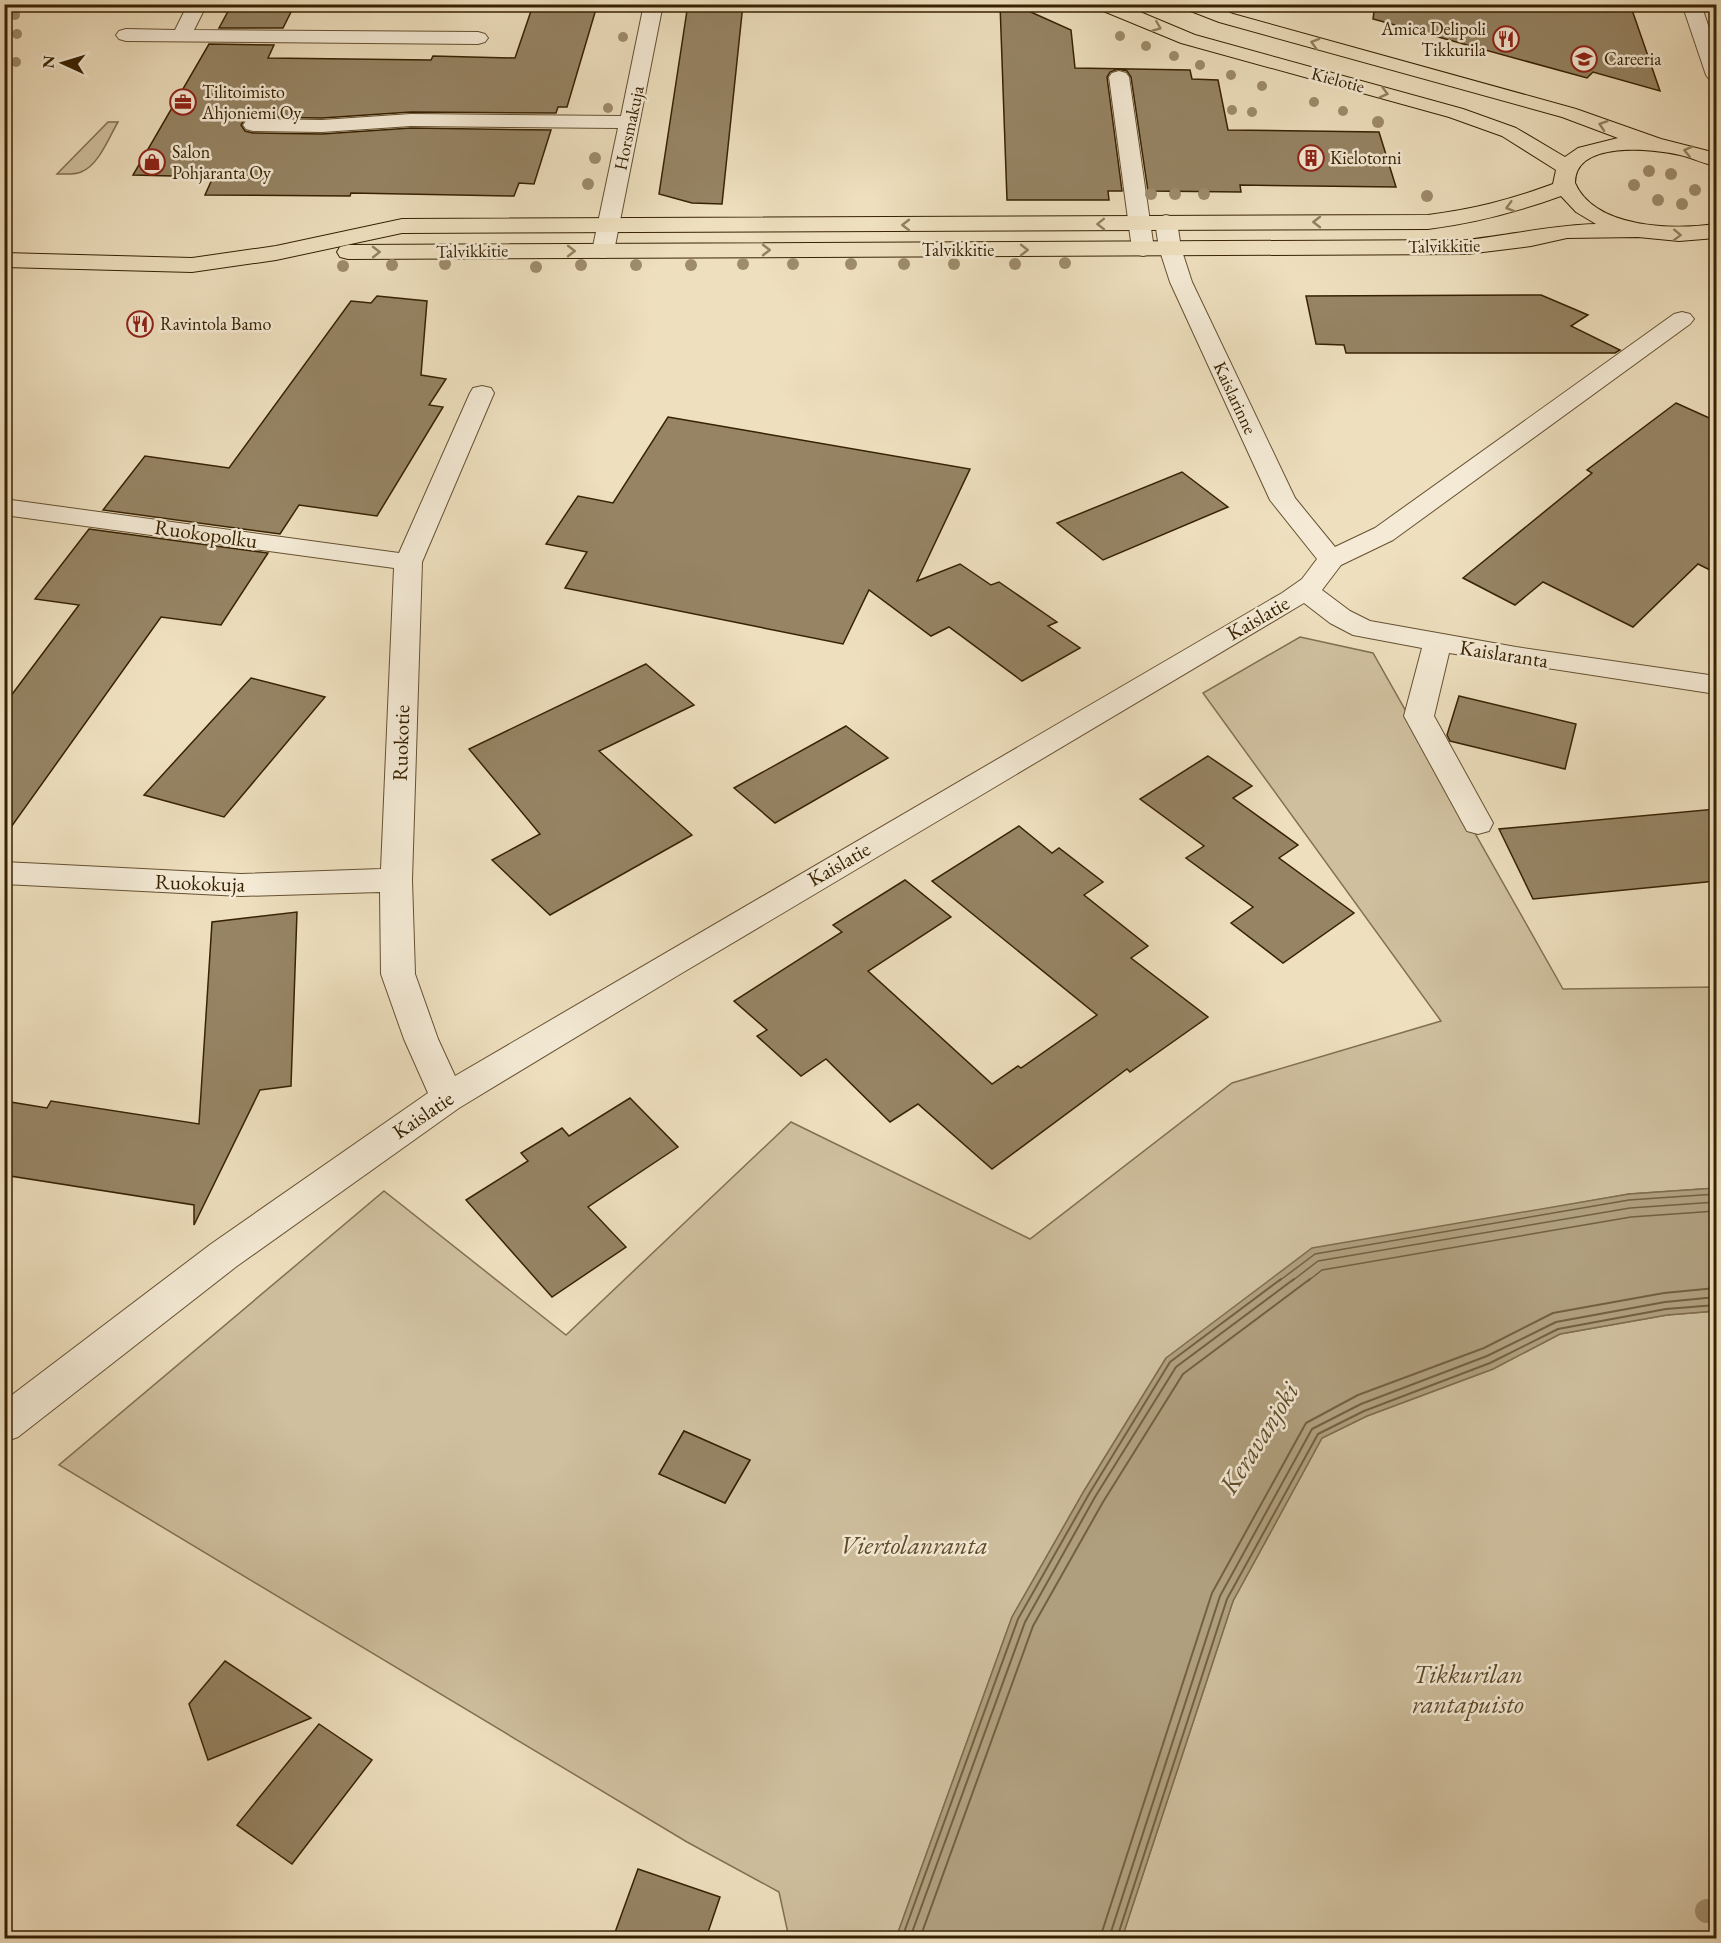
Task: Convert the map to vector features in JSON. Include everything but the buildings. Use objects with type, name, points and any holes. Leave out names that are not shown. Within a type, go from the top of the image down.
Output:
[{"type":"main road","name":"Kielotie","points":[[1103,4],[1188,39],[1456,113],[1509,132],[1566,177],[1577,202],[1590,212],[1638,230]]},
{"type":"main road","name":"Kielotie","points":[[1190,4],[1226,18],[1569,113],[1658,145]]},
{"type":"main road","name":"Talvikkitie","points":[[4,260],[192,265],[276,253],[402,226],[1428,222],[1475,216],[1519,204],[1566,177],[1583,153],[1619,144],[1658,145]]},
{"type":"main road","points":[[1658,145],[1699,153],[1716,160]]},
{"type":"main road","name":"Talvikkitie","points":[[276,253],[1467,247],[1531,239],[1567,231],[1638,230]]},
{"type":"main road","points":[[1638,230],[1681,235],[1716,231]]},
{"type":"street","points":[[180,36],[198,4]]},
{"type":"street","name":"Horsmakuja","points":[[603,250],[654,4]]},
{"type":"street","points":[[1691,4],[1716,75]]},
{"type":"street","points":[[126,35],[478,38]]},
{"type":"street","points":[[1119,77],[1143,249]]},
{"type":"street","points":[[253,125],[322,126],[411,120],[630,122]]},
{"type":"street","name":"Kaislarinne","points":[[1166,222],[1170,248],[1181,282],[1283,500],[1331,559]]},
{"type":"street","name":"Kaislatie","points":[[4,1425],[224,1255],[447,1098],[1305,590],[1312,585],[1331,559],[1384,534],[1682,319]]},
{"type":"street","name":"Ruokotie","points":[[447,1098],[421,1039],[398,974],[396,880],[408,562],[482,393]]},
{"type":"street","name":"Ruokopolku","points":[[4,507],[408,562]]},
{"type":"street","name":"Kaislaranta","points":[[1305,590],[1340,617],[1363,629],[1437,643],[1716,685]]},
{"type":"street","points":[[1437,643],[1419,716],[1478,823]]},
{"type":"street","name":"Ruokokuja","points":[[4,873],[241,885],[396,880]]},
{"type":"green space","points":[[108,122],[118,122],[93,163],[78,173],[57,174]]},
{"type":"green space","name":"Viertolanranta","points":[[1300,637],[1373,653],[1563,989],[1716,987],[1716,1188],[1629,1194],[1445,1227],[1166,1358],[1084,1491],[1012,1617],[896,1938],[789,1938],[779,1892],[687,1842],[59,1465],[384,1191],[566,1335],[791,1122],[1030,1239],[1232,1083],[1441,1021],[1203,693]],"holes":[[[684,1431],[750,1460],[725,1503],[659,1474]]]},
{"type":"green space","name":"Tikkurilan rantapuisto","points":[[1716,1311],[1716,1938],[1122,1938],[1233,1601],[1322,1438],[1367,1416],[1493,1369],[1560,1334],[1667,1315]]},
{"type":"water","name":"Keravanjoki","points":[[1716,1188],[1716,1311],[1667,1315],[1560,1334],[1493,1369],[1367,1416],[1322,1438],[1233,1601],[1122,1938],[896,1938],[1012,1617],[1084,1491],[1166,1358],[1312,1248],[1629,1194]]},
{"type":"place","name":"Amica Delipoli Tikkurila","points":[[1506,39]]},
{"type":"place","name":"Careeria","points":[[1584,59]]},
{"type":"place","name":"Tilitoimisto Ahjoniemi Oy","points":[[183,102]]},
{"type":"place","name":"Kielotorni","points":[[1311,158]]},
{"type":"place","name":"Salon Pohjaranta Oy","points":[[152,162]]},
{"type":"place","name":"Ravintola Bamo","points":[[140,324]]}]
